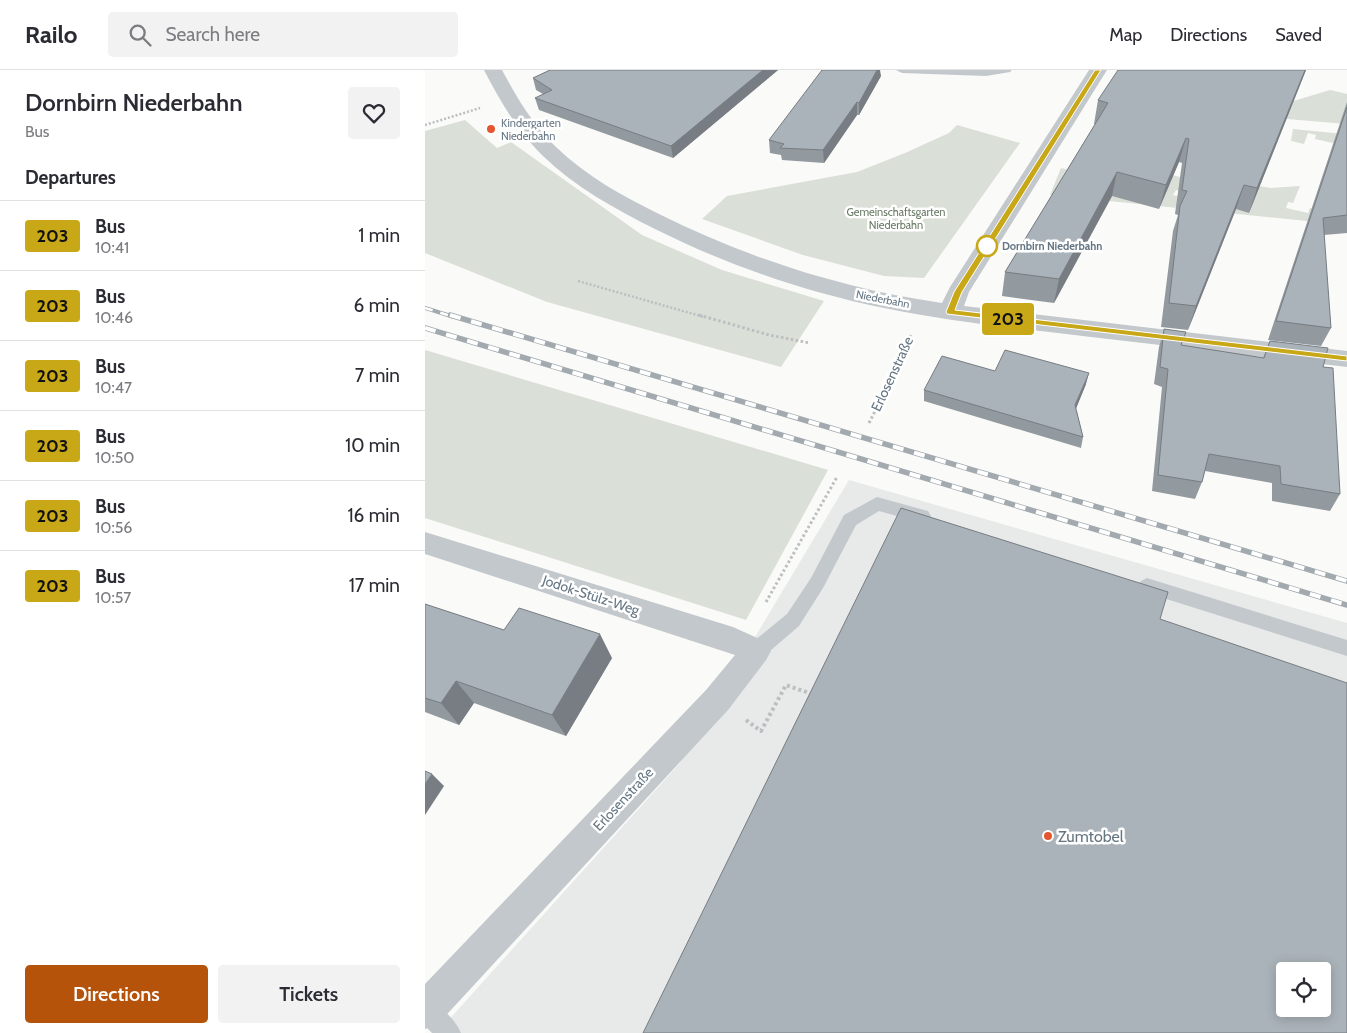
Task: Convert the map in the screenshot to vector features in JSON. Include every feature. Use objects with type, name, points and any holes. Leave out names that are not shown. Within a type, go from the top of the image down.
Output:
[{"type":"street","name":"Niederbahn","points":[[493,70],[509,100],[539,141],[591,184],[682,235],[738,258],[798,279],[859,295],[950,312],[1347,358]]},
{"type":"street","points":[[950,312],[958,292],[1098,70]]},
{"type":"street","name":"Jodok-Stülz-Weg","points":[[425,543],[723,637],[755,651]]},
{"type":"street","name":"Erlosenstraße","points":[[425,1011],[717,700],[755,651]]},
{"type":"lane","points":[[902,70],[986,74],[1006,70]]},
{"type":"lane","name":"Erlosenstraße","points":[[755,651],[793,620],[817,583],[850,520],[877,504],[937,521]]},
{"type":"lane","points":[[1128,580],[1347,648]]},
{"type":"lane","points":[[425,1011],[449,1033]]},
{"type":"path","points":[[425,124],[484,107]]},
{"type":"path","points":[[578,281],[769,335],[810,344]]},
{"type":"path","name":"Erlosenstraße","points":[[869,423],[903,356],[912,333]]},
{"type":"path","points":[[768,597],[837,477]]},
{"type":"path","points":[[743,718],[761,731],[786,685],[817,696]]},
{"type":"shaded area","name":"Zumtobel","points":[[849,480],[1347,623],[1347,1033],[437,1033],[679,764]]},
{"type":"green space","points":[[1330,90],[1347,94],[1347,146],[1315,139],[1316,135],[1308,133],[1304,144],[1291,141],[1293,129],[1344,134],[1346,124],[1114,104],[1277,106]]},
{"type":"green space","points":[[465,120],[497,148],[511,142],[642,235],[722,270],[824,301],[781,367],[547,302],[425,253],[425,131]]},
{"type":"green space","name":"Gemeinschaftsgarten Niederbahn","points":[[957,125],[1020,143],[924,278],[884,276],[803,255],[702,219],[727,196],[857,172],[949,133]]},
{"type":"green space","points":[[1061,168],[1076,172],[1154,170],[1187,179],[1182,191],[1176,190],[1173,195],[1195,201],[1247,184],[1271,188],[1300,186],[1293,203],[1288,202],[1286,208],[1308,213],[1310,208],[1347,217],[1347,225],[1050,195]]},
{"type":"green space","points":[[425,350],[828,470],[746,620],[425,518]]},
{"type":"building","points":[[550,70],[763,70],[671,146],[535,98],[552,90],[533,78]]},
{"type":"building","points":[[822,70],[877,70],[859,103],[857,102],[823,150],[780,148],[784,144],[769,140]]},
{"type":"building","points":[[1118,70],[1305,70],[1257,188],[1244,185],[1196,306],[1169,303],[1180,206],[1187,191],[1182,190],[1189,139],[1186,138],[1166,185],[1117,172],[1059,279],[1005,272],[1108,103],[1098,100]]},
{"type":"building","points":[[1347,107],[1347,215],[1323,218],[1331,328],[1276,321]]},
{"type":"building","points":[[1164,329],[1186,332],[1181,345],[1264,358],[1270,341],[1328,348],[1323,367],[1333,368],[1340,494],[1281,484],[1280,466],[1209,454],[1202,482],[1158,475],[1168,369],[1160,367]]},
{"type":"building","points":[[1005,350],[1089,373],[1075,405],[1083,437],[924,390],[942,356],[995,371]]},
{"type":"building","name":"Zumtobel","points":[[901,508],[1168,592],[1160,619],[1347,683],[1347,1033],[643,1033]]},
{"type":"building","points":[[425,604],[504,630],[519,608],[600,634],[552,715],[456,681],[441,703],[425,698]]},
{"type":"building","points":[[425,771],[432,774],[425,784]]},
{"type":"railway","points":[[425,308],[454,317]]},
{"type":"railway","points":[[450,315],[1347,581]]},
{"type":"railway","points":[[425,328],[1347,605]]},
{"type":"bus line","name":"203","points":[[1098,70],[958,292],[950,312],[1347,359]]},
{"type":"place","name":"Kindergarten Niederbahn","points":[[491,129]]},
{"type":"place","name":"Dornbirn Niederbahn","points":[[987,246]]},
{"type":"place","name":"Zumtobel","points":[[1048,836]]}]
